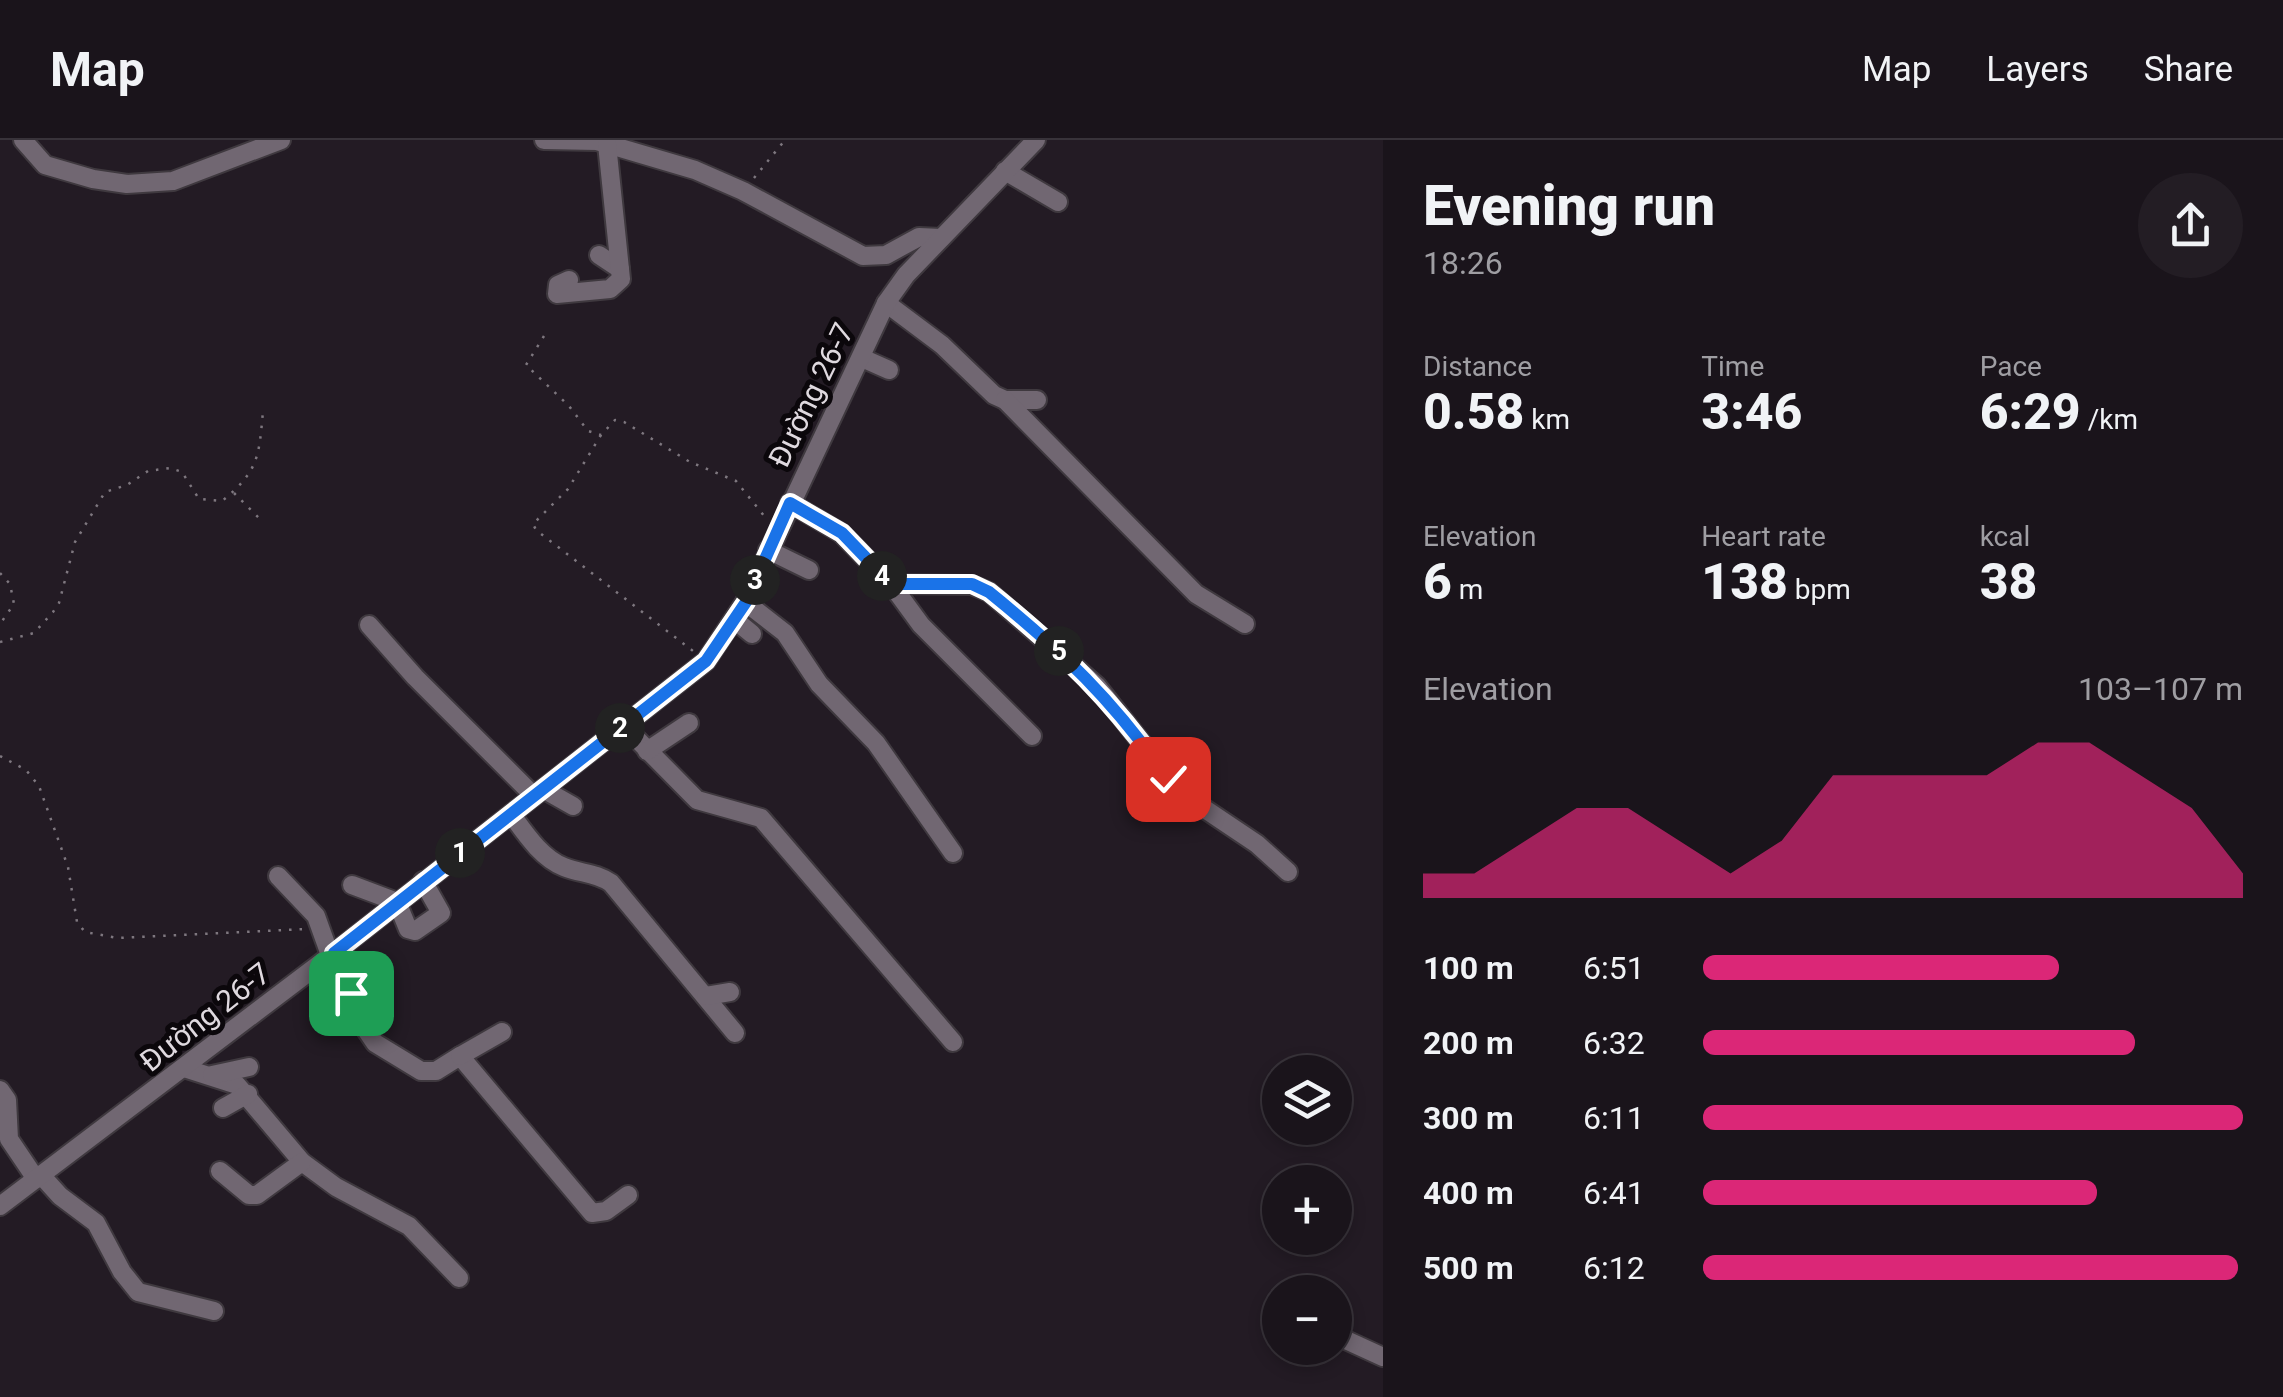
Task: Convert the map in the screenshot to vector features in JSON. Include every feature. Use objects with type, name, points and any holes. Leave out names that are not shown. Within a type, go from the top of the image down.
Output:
[{"type":"street","points":[[23,140],[46,164],[93,180],[127,184],[174,182],[281,140]]},
{"type":"street","points":[[544,140],[607,144],[695,170],[744,191],[862,256],[886,255],[918,237],[941,238]]},
{"type":"street","name":"Đường 26-7","points":[[0,1206],[332,954],[706,661],[746,602],[886,304],[941,238],[1036,140]]},
{"type":"street","points":[[569,280],[558,284],[557,294],[610,289],[618,284],[620,269],[607,144]]},
{"type":"street","points":[[1005,171],[1058,202]]},
{"type":"street","points":[[600,255],[620,269]]},
{"type":"street","points":[[886,304],[942,345],[994,395],[1005,400],[1196,594],[1244,624]]},
{"type":"street","points":[[862,358],[889,370]]},
{"type":"street","points":[[1005,400],[1037,400]]},
{"type":"street","points":[[790,503],[842,533],[891,584],[921,625],[1032,736]]},
{"type":"street","points":[[768,550],[809,570]]},
{"type":"street","points":[[891,584],[972,584],[989,592],[1097,686],[1181,793],[1258,844],[1288,872]]},
{"type":"street","points":[[746,602],[785,633],[820,684],[876,743],[953,853]]},
{"type":"street","points":[[735,620],[752,634]]},
{"type":"street","points":[[369,625],[538,792],[572,806]]},
{"type":"street","points":[[647,750],[689,723]]},
{"type":"street","points":[[624,725],[697,800],[748,813],[772,828],[954,1042]]},
{"type":"street","points":[[511,814],[565,868],[598,874],[611,883],[735,1032]]},
{"type":"street","points":[[278,876],[310,907],[375,1043],[421,1071],[436,1071],[502,1032]]},
{"type":"street","points":[[352,885],[397,902],[408,929],[414,931],[441,912],[424,881]]},
{"type":"street","points":[[706,996],[730,992]]},
{"type":"street","points":[[460,1056],[592,1213],[606,1211],[628,1195]]},
{"type":"street","points":[[212,1075],[249,1067]]},
{"type":"street","points":[[184,1068],[226,1079],[248,1094],[302,1162],[336,1186],[409,1226],[458,1278]]},
{"type":"street","points":[[0,1090],[7,1100],[9,1139],[38,1177],[96,1223],[122,1272],[138,1292],[214,1312]]},
{"type":"street","points":[[223,1108],[248,1094]]},
{"type":"street","points":[[220,1171],[249,1194],[256,1195],[302,1162]]},
{"type":"street","points":[[1352,1343],[1383,1358]]},
{"type":"path","points":[[744,191],[785,140]]},
{"type":"path","points":[[544,336],[526,365],[569,406],[588,431],[601,435]]},
{"type":"path","points":[[0,642],[34,633],[60,603],[75,542],[105,492],[127,485],[148,471],[170,468],[182,472],[199,499],[222,500],[254,470],[263,412]]},
{"type":"path","points":[[706,661],[533,524],[568,488],[601,435],[616,420],[690,462],[736,480],[754,507],[780,525]]},
{"type":"path","points":[[232,492],[260,518]]},
{"type":"path","points":[[0,573],[10,584],[14,604],[0,624]]},
{"type":"path","points":[[0,756],[26,770],[39,786],[68,867],[77,922],[84,932],[118,938],[322,928]]},
{"type":"route","points":[[351,993],[334,953],[706,661],[746,602],[790,503],[842,533],[891,584],[982,586],[1097,686],[1168,779]]}]
